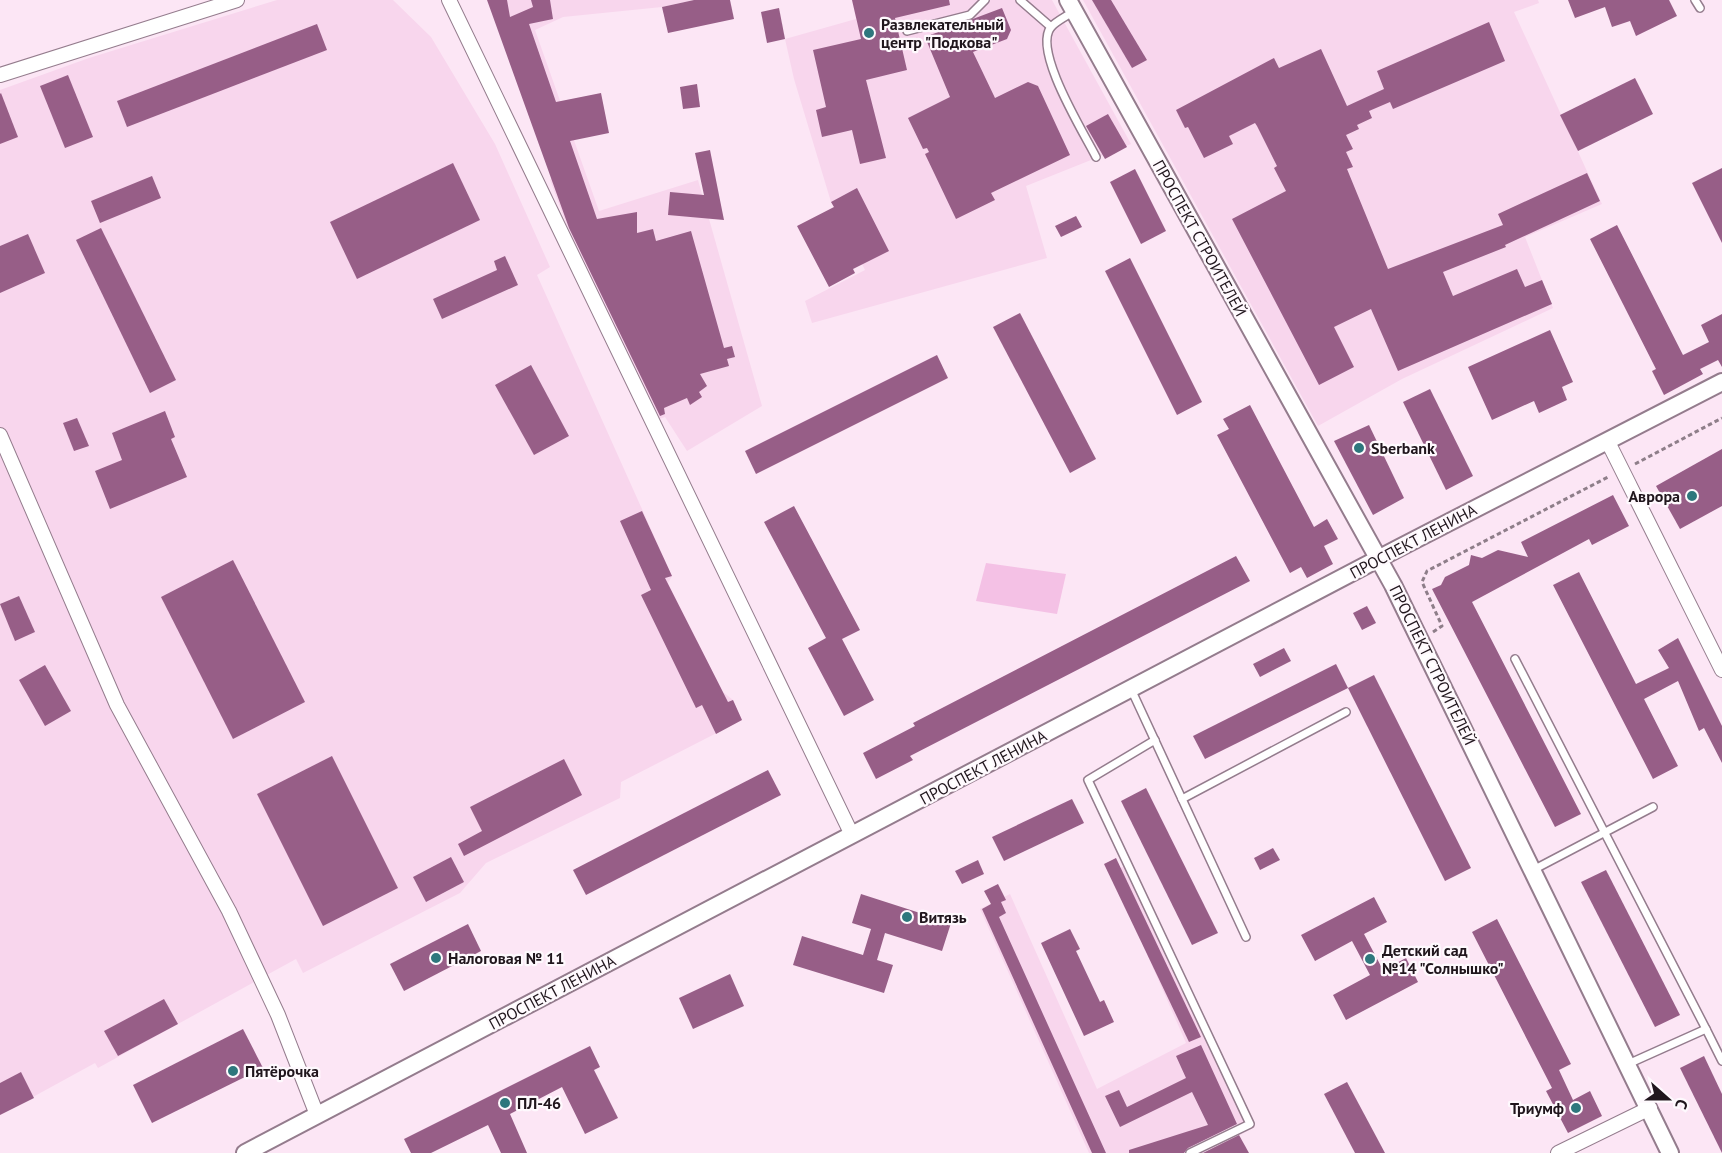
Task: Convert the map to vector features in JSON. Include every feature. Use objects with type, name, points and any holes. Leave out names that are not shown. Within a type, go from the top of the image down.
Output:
[{"type":"street","points":[[0,75],[237,0]]},
{"type":"street","points":[[449,0],[852,835]]},
{"type":"street","name":"ПРОСПЕКТ СТРОИТЕЛЕЙ","points":[[1071,6],[1379,559],[1421,639],[1670,1153]]},
{"type":"street","name":"ПРОСПЕКТ ЛЕНИНА","points":[[244,1153],[1722,382]]},
{"type":"street","points":[[0,435],[117,705],[229,911],[278,1015],[317,1115]]},
{"type":"street","points":[[1608,442],[1722,670]]},
{"type":"street","points":[[1558,1153],[1650,1108]]},
{"type":"lane","points":[[908,31],[970,15],[985,0]]},
{"type":"lane","points":[[1020,0],[1051,27]]},
{"type":"lane","points":[[1695,0],[1700,8]]},
{"type":"lane","points":[[1071,6],[1051,27],[1045,40],[1053,71],[1096,157]]},
{"type":"lane","points":[[1515,659],[1722,1061]]},
{"type":"lane","points":[[1131,689],[1246,937]]},
{"type":"lane","points":[[1182,799],[1346,712]]},
{"type":"lane","points":[[1155,741],[1088,780],[1250,1124],[1190,1153]]},
{"type":"lane","points":[[1533,870],[1653,807]]},
{"type":"lane","points":[[1628,1064],[1706,1029]]},
{"type":"path","points":[[1421,639],[1442,626],[1422,582],[1427,570],[1722,418]]},
{"type":"shaded area","points":[[277,0],[393,0],[431,37],[495,144],[550,267],[537,275],[672,576],[668,583],[723,692],[733,700],[742,720],[621,782],[620,798],[486,863],[460,893],[303,973],[296,959],[98,1068],[95,1063],[0,1115],[0,90],[89,58]]},
{"type":"shaded area","points":[[488,0],[694,0],[662,7],[563,17],[535,30],[599,211],[698,180],[762,406],[687,451],[665,417],[648,423],[596,304],[550,180],[563,169]]},
{"type":"shaded area","points":[[852,0],[1052,0],[1131,144],[1026,186],[1047,258],[812,323],[805,301],[865,270],[831,202],[794,79],[785,39],[856,19]]},
{"type":"shaded area","points":[[1083,0],[1538,0],[1539,3],[1514,12],[1602,204],[1525,237],[1553,308],[1402,379],[1318,426]]},
{"type":"shaded area","points":[[986,563],[1066,574],[1057,614],[976,601]]},
{"type":"shaded area","points":[[1130,864],[1255,1127],[1206,1153],[1089,1153],[980,909],[1010,894],[1097,1089],[1186,1043],[1111,872]]},
{"type":"building","points":[[487,0],[507,0],[510,17],[533,7],[531,0],[550,0],[553,19],[529,24],[556,102],[601,93],[609,133],[570,141],[597,219],[637,212],[637,233],[653,229],[656,241],[691,231],[724,348],[732,346],[735,357],[727,359],[729,366],[700,374],[707,386],[699,392],[702,397],[690,405],[687,398],[664,408],[665,414],[660,416],[569,228]]},
{"type":"building","points":[[694,0],[730,0],[734,19],[668,33],[662,7]]},
{"type":"building","points":[[852,0],[949,0],[950,5],[895,18],[907,70],[866,80],[886,158],[860,164],[852,130],[822,137],[816,110],[826,107],[813,50],[861,39]]},
{"type":"building","points":[[1092,0],[1111,0],[1147,60],[1132,68]]},
{"type":"building","points":[[1568,0],[1669,0],[1677,16],[1636,36],[1630,21],[1612,27],[1605,7],[1575,18]]},
{"type":"building","points":[[779,8],[785,39],[767,43],[761,12]]},
{"type":"building","points":[[1002,8],[1011,30],[1007,39],[973,52],[995,98],[1028,82],[1038,86],[1070,155],[991,193],[995,200],[956,219],[925,154],[929,152],[927,148],[923,149],[908,118],[950,97],[925,37]]},
{"type":"building","points":[[1489,22],[1505,61],[1393,109],[1390,102],[1369,111],[1372,118],[1357,125],[1359,129],[1346,135],[1353,149],[1346,152],[1353,167],[1347,169],[1388,269],[1503,225],[1498,214],[1587,173],[1600,201],[1505,245],[1506,247],[1443,272],[1453,296],[1517,269],[1525,287],[1542,280],[1552,304],[1398,371],[1371,309],[1334,327],[1354,367],[1319,385],[1232,219],[1286,191],[1274,168],[1277,166],[1257,126],[1255,123],[1229,136],[1233,144],[1204,158],[1176,110],[1274,58],[1279,68],[1321,49],[1347,106],[1384,89],[1377,71]]},
{"type":"building","points":[[317,24],[327,50],[127,127],[117,101]]},
{"type":"building","points":[[68,75],[93,137],[65,148],[40,86]]},
{"type":"building","points":[[1635,78],[1653,114],[1578,151],[1560,115]]},
{"type":"building","points":[[697,84],[700,107],[683,109],[680,87]]},
{"type":"building","points":[[0,94],[18,137],[0,144]]},
{"type":"building","points":[[1108,114],[1127,147],[1105,159],[1086,126]]},
{"type":"building","points":[[710,150],[724,220],[668,215],[670,192],[704,195],[695,153]]},
{"type":"building","points":[[453,163],[480,220],[357,279],[330,222]]},
{"type":"building","points":[[1722,168],[1722,243],[1692,183]]},
{"type":"building","points":[[1135,169],[1166,231],[1141,244],[1110,182]]},
{"type":"building","points":[[152,176],[161,198],[100,223],[91,201]]},
{"type":"building","points":[[857,188],[889,251],[853,269],[855,273],[829,287],[797,226],[834,207],[831,202]]},
{"type":"building","points":[[1076,216],[1082,227],[1061,237],[1055,226]]},
{"type":"building","points":[[1617,225],[1683,355],[1709,342],[1701,325],[1722,314],[1722,367],[1718,360],[1700,369],[1703,374],[1664,395],[1652,371],[1656,369],[1590,239]]},
{"type":"building","points":[[101,228],[176,380],[150,393],[76,240]]},
{"type":"building","points":[[28,234],[45,273],[0,293],[0,246]]},
{"type":"building","points":[[505,256],[518,285],[442,319],[433,299],[497,270],[494,261]]},
{"type":"building","points":[[1130,258],[1202,402],[1177,415],[1105,271]]},
{"type":"building","points":[[1020,313],[1096,459],[1070,473],[993,327]]},
{"type":"building","points":[[1550,330],[1573,382],[1562,387],[1567,400],[1539,413],[1534,401],[1492,420],[1468,367]]},
{"type":"building","points":[[937,355],[948,378],[756,474],[745,451]]},
{"type":"building","points":[[531,365],[569,436],[534,455],[495,385]]},
{"type":"building","points":[[1430,389],[1473,476],[1446,490],[1403,402]]},
{"type":"building","points":[[1250,405],[1314,527],[1327,519],[1338,539],[1324,546],[1333,564],[1307,578],[1301,567],[1290,573],[1217,435],[1229,429],[1223,419]]},
{"type":"building","points":[[165,411],[175,437],[171,439],[187,477],[110,509],[95,471],[122,460],[112,433]]},
{"type":"building","points":[[77,418],[89,446],[74,451],[63,423]]},
{"type":"building","points":[[1369,425],[1404,498],[1373,515],[1334,441]]},
{"type":"building","name":"Аврора","points":[[1722,449],[1722,506],[1680,529],[1656,486]]},
{"type":"building","points":[[1613,495],[1629,526],[1592,545],[1589,539],[1472,602],[1581,814],[1555,827],[1432,589],[1441,585],[1445,577],[1469,565],[1471,555],[1482,558],[1498,550],[1528,557],[1521,542]]},
{"type":"building","points":[[794,506],[860,630],[842,639],[874,700],[844,716],[808,648],[826,638],[764,522]]},
{"type":"building","points":[[642,511],[672,576],[665,578],[728,702],[733,700],[742,720],[716,734],[702,705],[696,708],[641,595],[651,590],[620,521]]},
{"type":"building","points":[[1236,556],[1250,581],[910,756],[913,760],[876,779],[863,753],[915,726],[913,723]]},
{"type":"building","points":[[233,560],[305,702],[233,739],[161,597]]},
{"type":"building","points":[[1579,572],[1636,684],[1669,668],[1658,650],[1678,638],[1722,726],[1722,763],[1704,728],[1699,731],[1678,681],[1644,699],[1678,766],[1653,779],[1553,585]]},
{"type":"building","points":[[19,596],[35,632],[15,641],[0,604]]},
{"type":"building","points":[[1367,606],[1376,623],[1362,630],[1353,613]]},
{"type":"building","points":[[1284,648],[1291,661],[1260,677],[1253,664]]},
{"type":"building","points":[[1336,664],[1348,688],[1205,759],[1193,736]]},
{"type":"building","points":[[45,665],[71,711],[45,726],[19,680]]},
{"type":"building","points":[[1374,675],[1471,868],[1445,881],[1348,688]]},
{"type":"building","points":[[332,756],[398,888],[323,926],[257,794]]},
{"type":"building","points":[[564,759],[582,795],[464,856],[458,844],[482,831],[470,807]]},
{"type":"building","points":[[768,770],[781,795],[586,895],[573,870]]},
{"type":"building","points":[[1146,788],[1218,933],[1192,945],[1121,801]]},
{"type":"building","points":[[1072,799],[1084,823],[1004,861],[992,837]]},
{"type":"building","points":[[1273,848],[1280,860],[1260,870],[1254,858]]},
{"type":"building","points":[[451,857],[464,882],[426,902],[413,877]]},
{"type":"building","points":[[1116,858],[1201,1037],[1189,1042],[1104,864]]},
{"type":"building","points":[[978,860],[984,874],[962,884],[955,871]]},
{"type":"building","points":[[1606,870],[1680,1015],[1655,1027],[1581,882]]},
{"type":"building","points":[[998,884],[1006,900],[1001,902],[1006,913],[999,917],[1106,1153],[1092,1153],[982,909],[991,904],[984,891]]},
{"type":"building","points":[[861,894],[951,923],[942,951],[885,933],[877,960],[893,965],[884,993],[793,965],[802,936],[863,955],[871,929],[852,923]]},
{"type":"building","name":"Детский сад №14 \"Солнышко\"","points":[[1374,897],[1387,922],[1364,934],[1383,970],[1406,958],[1418,982],[1346,1020],[1333,995],[1370,975],[1352,941],[1315,961],[1301,935]]},
{"type":"building","points":[[1497,919],[1571,1064],[1559,1070],[1573,1100],[1590,1091],[1602,1116],[1568,1133],[1546,1091],[1552,1088],[1472,932]]},
{"type":"building","name":"Налоговая № 11","points":[[468,924],[481,951],[404,991],[390,964]]},
{"type":"building","points":[[1070,929],[1080,949],[1076,951],[1100,1002],[1104,1000],[1114,1022],[1084,1036],[1041,943]]},
{"type":"building","points":[[730,974],[744,1006],[693,1029],[679,998]]},
{"type":"building","points":[[164,999],[178,1024],[118,1056],[104,1031]]},
{"type":"building","points":[[243,1029],[263,1068],[152,1123],[133,1085]]},
{"type":"building","points":[[1201,1045],[1237,1124],[1188,1148],[1184,1153],[1129,1153],[1129,1150],[1208,1125],[1192,1092],[1120,1127],[1105,1096],[1119,1090],[1127,1107],[1186,1078],[1176,1056]]},
{"type":"building","name":"ПЛ-46","points":[[590,1046],[600,1067],[594,1070],[618,1118],[585,1134],[562,1087],[510,1114],[527,1153],[501,1153],[488,1125],[431,1153],[411,1153],[404,1139]]},
{"type":"building","points":[[1704,1056],[1722,1094],[1722,1153],[1680,1068]]},
{"type":"building","points":[[21,1072],[34,1098],[0,1115],[0,1083]]},
{"type":"building","points":[[1347,1082],[1385,1153],[1355,1153],[1324,1094]]},
{"type":"building","points":[[1239,1135],[1249,1153],[1203,1153]]},
{"type":"place","name":"Развлекательный центр \"Подкова\"","points":[[869,33]]},
{"type":"place","name":"Sberbank","points":[[1359,448]]},
{"type":"place","name":"Аврора","points":[[1692,496]]},
{"type":"place","name":"Витязь","points":[[907,917]]},
{"type":"place","name":"Налоговая № 11","points":[[436,958]]},
{"type":"place","name":"Детский сад №14 \"Солнышко\"","points":[[1370,959]]},
{"type":"place","name":"Пятёрочка","points":[[233,1071]]},
{"type":"place","name":"ПЛ-46","points":[[505,1103]]},
{"type":"place","name":"Триумф","points":[[1576,1108]]}]
